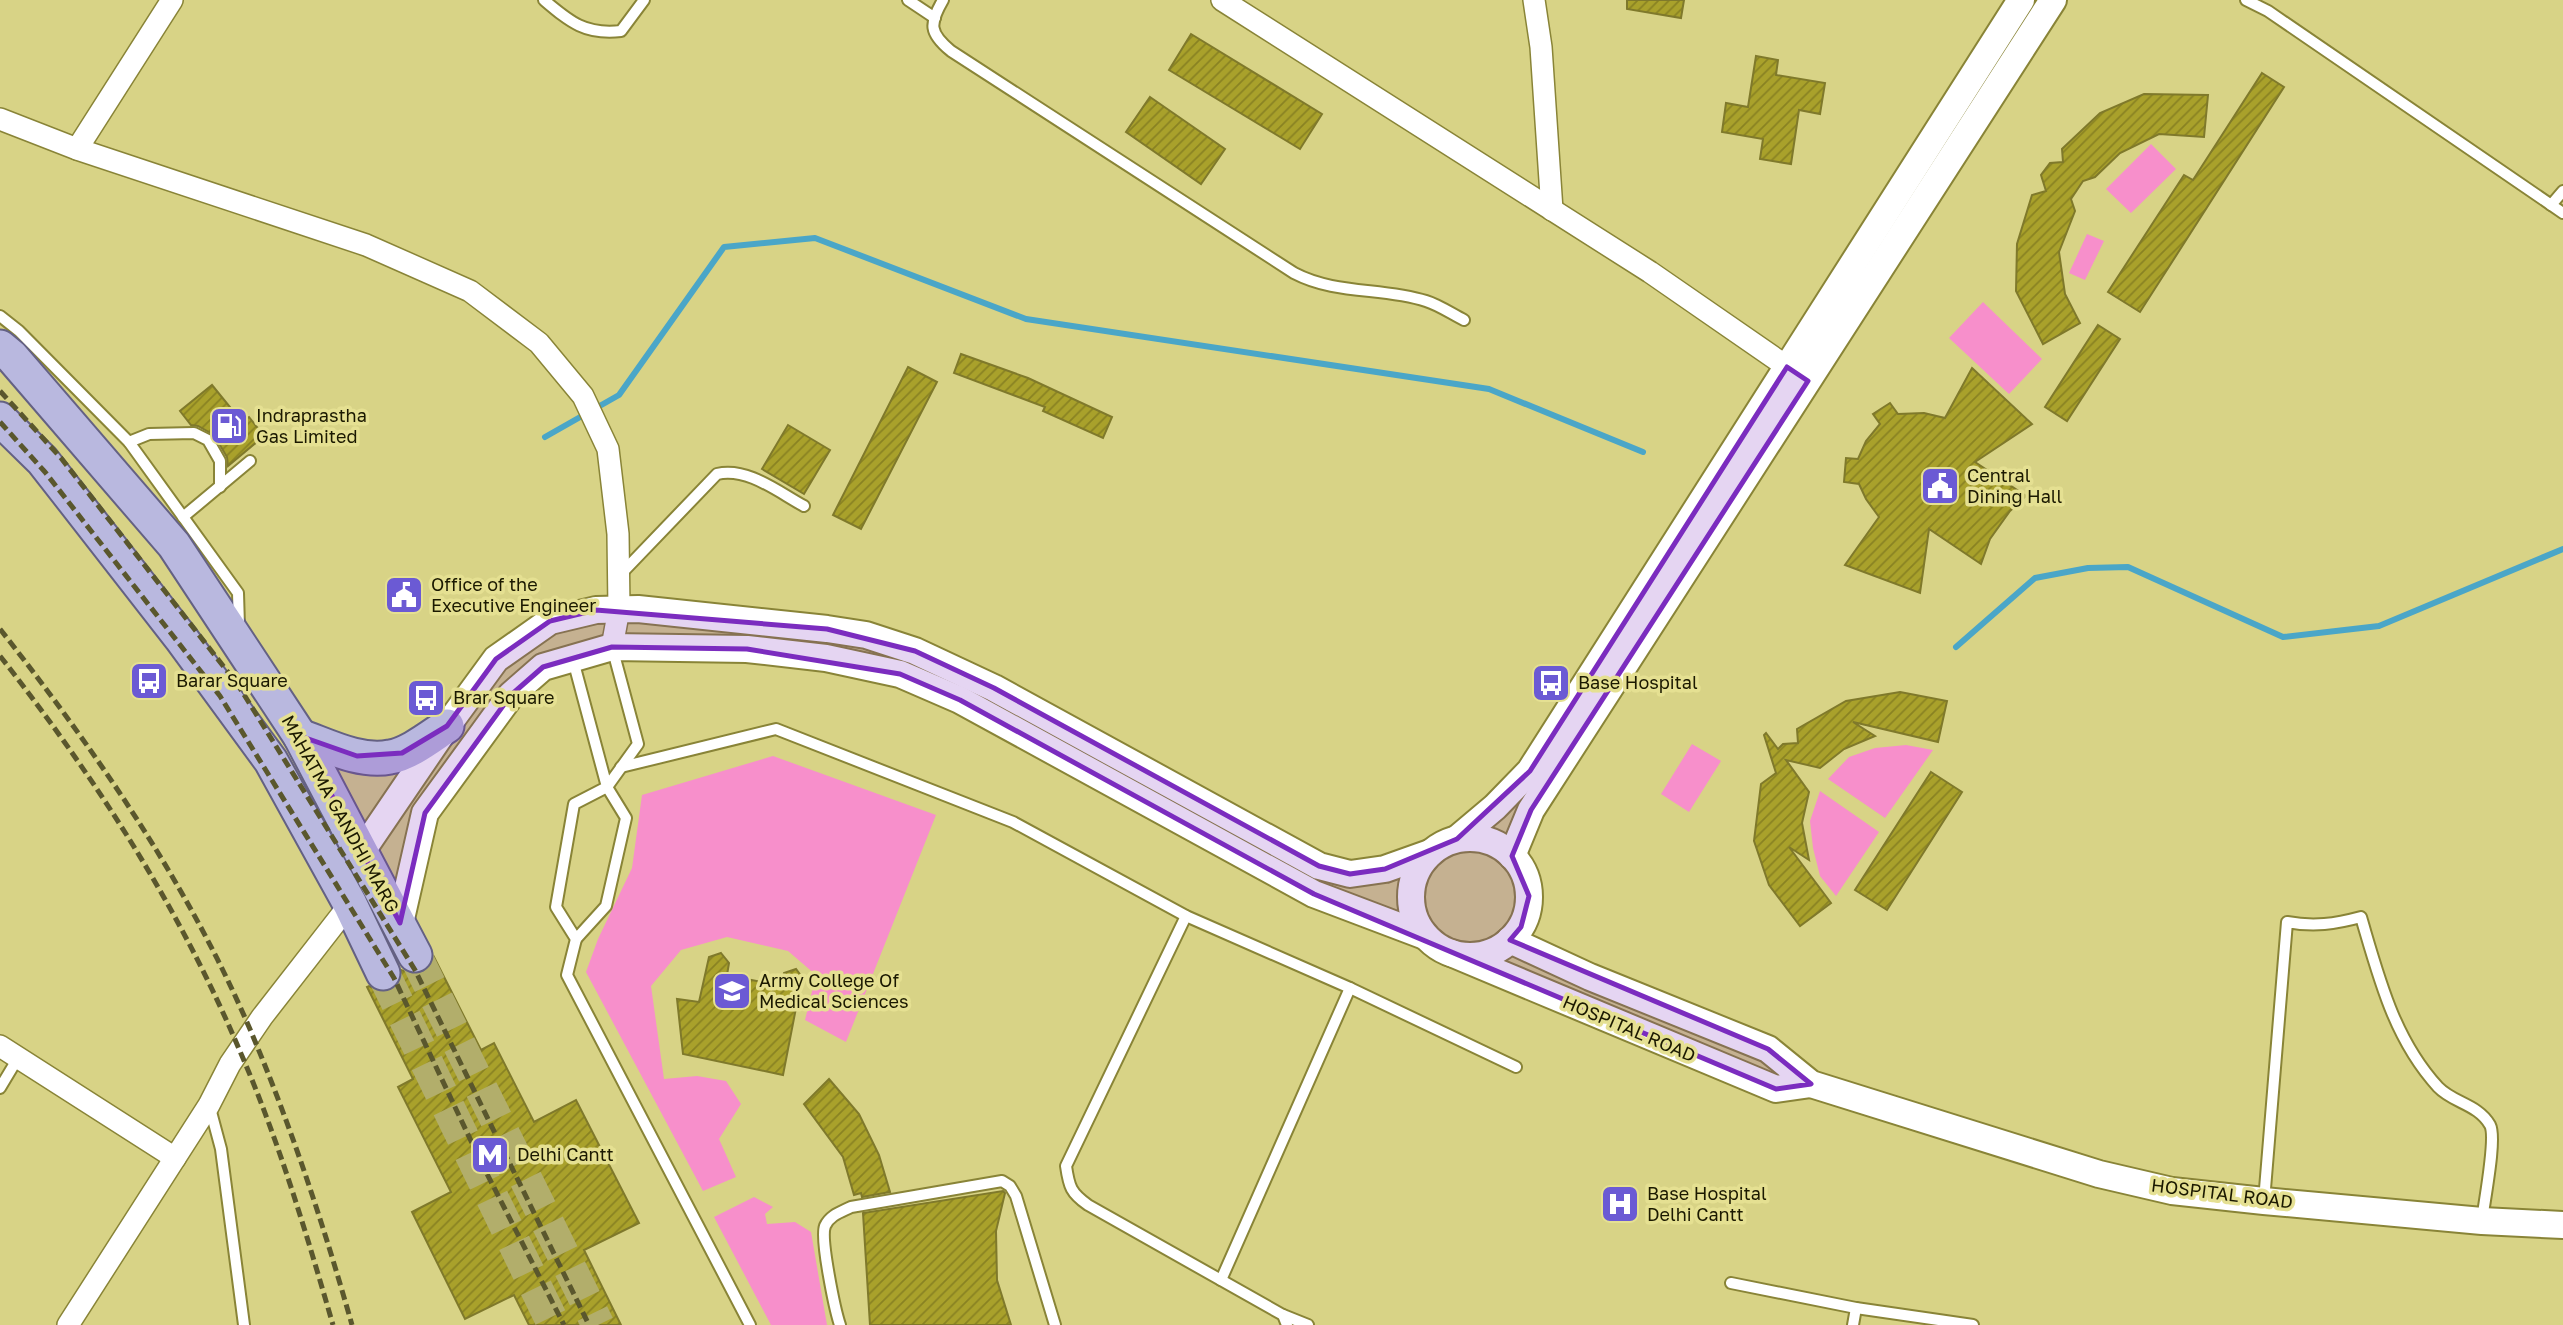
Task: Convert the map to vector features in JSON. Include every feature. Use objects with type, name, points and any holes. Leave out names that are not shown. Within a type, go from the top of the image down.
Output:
[{"type":"main road","name":"MAHATMA GANDHI MARG","points":[[0,347],[12,357],[174,545],[300,736],[415,955]]},
{"type":"main road","name":"MAHATMA GANDHI MARG","points":[[0,419],[43,461],[181,638],[271,761],[349,904],[383,973]]},
{"type":"main road","points":[[300,736],[356,756],[374,759],[402,753],[447,726]]},
{"type":"street","points":[[77,149],[172,0]]},
{"type":"street","points":[[1222,0],[1650,272],[1798,374]]},
{"type":"street","points":[[1534,0],[1541,47],[1552,210]]},
{"type":"street","points":[[1512,856],[1531,810],[1798,374],[2021,0]]},
{"type":"street","points":[[362,851],[496,659],[550,621],[596,610],[619,609],[734,618],[866,635],[915,651],[994,688],[1319,866],[1350,874],[1385,869],[1430,853],[1457,839],[1495,807],[1530,771],[2053,0]]},
{"type":"street","points":[[0,119],[77,149],[366,245],[470,291],[539,344],[590,412],[608,449],[618,534],[619,577],[619,609],[612,647]]},
{"type":"street","points":[[400,923],[425,813],[511,695],[543,667],[612,647],[747,649],[826,658],[900,674],[960,700],[1314,894],[1425,936],[1451,953],[1482,955],[1497,950],[1521,927],[1527,912],[1527,882],[1512,856],[1487,841],[1457,839]]},
{"type":"street","points":[[1425,936],[1414,916],[1410,894],[1413,879],[1430,853]]},
{"type":"street","points":[[68,1325],[209,1105],[230,1064],[262,1017],[349,904]]},
{"type":"street","name":"HOSPITAL ROAD","points":[[1510,940],[1590,977],[1768,1049],[1811,1084],[2099,1174],[2172,1191],[2264,1201],[2482,1221],[2563,1224]]},
{"type":"street","name":"HOSPITAL ROAD","points":[[1451,953],[1776,1089],[1811,1084]]},
{"type":"street","points":[[0,1046],[175,1158]]},
{"type":"lane","points":[[544,0],[574,23],[587,30],[605,33],[621,31],[644,0]]},
{"type":"lane","points":[[908,0],[935,18]]},
{"type":"lane","points":[[943,0],[933,30],[937,39],[951,51],[1294,273],[1309,281],[1334,287],[1427,301],[1464,320]]},
{"type":"lane","points":[[2246,0],[2268,11],[2563,213]]},
{"type":"lane","points":[[2551,205],[2563,191]]},
{"type":"lane","points":[[0,316],[19,331],[129,442],[238,593],[240,645]]},
{"type":"lane","points":[[129,442],[149,434],[194,433],[208,440],[220,461],[220,487]]},
{"type":"lane","points":[[183,517],[250,461]]},
{"type":"lane","points":[[619,577],[717,474],[728,471],[742,473],[804,506]]},
{"type":"lane","points":[[576,939],[556,907],[574,804],[607,787],[638,744],[612,647]]},
{"type":"lane","points":[[572,658],[607,787],[626,818],[606,906],[576,939],[567,975],[750,1325]]},
{"type":"lane","points":[[621,767],[776,729],[1013,822],[1186,916],[1350,988],[1516,1067]]},
{"type":"lane","points":[[1186,916],[1066,1166],[1069,1182],[1074,1195],[1088,1205],[1221,1280],[1285,1320],[1308,1325]]},
{"type":"lane","points":[[2264,1201],[2287,922],[2306,926],[2329,925],[2361,917],[2395,1022],[2415,1060],[2441,1090],[2478,1110],[2491,1126],[2491,1154],[2482,1221]]},
{"type":"lane","points":[[1221,1280],[1350,988]]},
{"type":"lane","points":[[0,1088],[18,1058]]},
{"type":"lane","points":[[209,1105],[221,1149],[244,1325]]},
{"type":"lane","points":[[840,1325],[834,1306],[824,1228],[831,1217],[851,1207],[1002,1181],[1010,1186],[1016,1196],[1055,1325]]},
{"type":"lane","points":[[1731,1283],[1856,1308],[1973,1325]]},
{"type":"lane","points":[[1853,1325],[1856,1308]]},
{"type":"highlighted area","points":[[1787,367],[1808,381],[1531,810],[1512,856],[1529,896],[1521,927],[1510,940],[1768,1049],[1811,1084],[1776,1089],[1314,894],[960,700],[900,674],[747,649],[612,647],[543,667],[511,695],[425,813],[400,923],[300,736],[357,756],[402,753],[447,726],[496,659],[550,621],[596,610],[827,629],[915,651],[994,688],[1319,866],[1350,874],[1385,869],[1457,839],[1530,771]]},
{"type":"shaded area","points":[[2151,144],[2176,169],[2131,213],[2106,189]]},
{"type":"shaded area","points":[[2087,234],[2104,241],[2085,280],[2069,273]]},
{"type":"shaded area","points":[[1983,302],[2042,359],[2009,394],[1949,338]]},
{"type":"shaded area","points":[[1692,744],[1721,761],[1689,812],[1661,794]]},
{"type":"shaded area","points":[[1906,745],[1933,750],[1885,818],[1828,779],[1849,757],[1875,748]]},
{"type":"shaded area","points":[[773,756],[936,815],[846,1042],[805,1020],[816,975],[788,951],[727,937],[681,950],[651,986],[664,1079],[697,1076],[726,1081],[741,1104],[719,1139],[736,1177],[703,1191],[586,972],[598,939],[632,868],[642,795]]},
{"type":"shaded area","points":[[1820,791],[1879,832],[1836,896],[1820,876],[1813,848],[1810,821]]},
{"type":"shaded area","points":[[754,1197],[773,1207],[765,1214],[767,1224],[795,1222],[811,1232],[827,1325],[771,1325],[714,1217]]},
{"type":"building","points":[[1627,0],[1684,0],[1681,18],[1627,9]]},
{"type":"building","points":[[1191,34],[1322,114],[1300,149],[1169,70]]},
{"type":"building","points":[[1756,56],[1778,60],[1776,75],[1825,83],[1820,114],[1799,110],[1791,164],[1760,159],[1763,139],[1722,132],[1726,103],[1748,107]]},
{"type":"building","points":[[2262,73],[2284,87],[2140,312],[2108,292],[2184,175],[2193,180]]},
{"type":"building","points":[[2144,94],[2208,95],[2204,137],[2159,134],[2120,153],[2095,177],[2083,181],[2071,199],[2075,211],[2059,252],[2065,294],[2080,323],[2043,344],[2016,291],[2017,244],[2032,195],[2046,191],[2041,175],[2050,163],[2063,162],[2062,149],[2100,113]]},
{"type":"building","points":[[1150,97],[1225,149],[1201,184],[1126,132]]},
{"type":"building","points":[[2098,325],[2120,339],[2067,421],[2045,407]]},
{"type":"building","points":[[961,354],[1028,378],[1112,417],[1103,438],[1043,411],[1045,407],[954,373]]},
{"type":"building","points":[[908,367],[937,382],[861,529],[833,515]]},
{"type":"building","points":[[1972,368],[2032,424],[1975,462],[2026,496],[2010,511],[1990,539],[1981,564],[1929,529],[1920,593],[1845,565],[1879,517],[1859,484],[1844,482],[1846,458],[1858,459],[1866,441],[1880,424],[1873,414],[1890,403],[1898,414],[1924,413],[1945,418]]},
{"type":"building","points":[[212,385],[242,422],[249,417],[264,436],[228,466],[227,457],[214,435],[191,425],[180,411]]},
{"type":"building","points":[[788,425],[830,450],[804,494],[762,469]]},
{"type":"building","points":[[1900,692],[1947,701],[1938,742],[1853,722],[1875,736],[1844,749],[1820,768],[1786,760],[1809,792],[1802,823],[1809,860],[1789,847],[1831,903],[1800,926],[1769,885],[1754,841],[1761,784],[1776,773],[1764,735],[1766,733],[1778,749],[1783,744],[1798,743],[1797,729],[1846,701]]},
{"type":"building","points":[[1931,772],[1962,792],[1887,910],[1855,890]]},
{"type":"building","points":[[721,953],[729,963],[727,975],[782,986],[784,973],[796,969],[802,977],[783,1075],[683,1054],[677,999],[699,1002],[709,957]]},
{"type":"building","points":[[434,957],[481,1050],[494,1043],[534,1122],[576,1100],[639,1223],[584,1250],[621,1325],[529,1325],[514,1295],[465,1319],[412,1212],[451,1192],[398,1087],[413,1079],[367,987],[381,992],[391,991],[399,983],[401,970],[414,974],[423,972],[431,966]]},
{"type":"building","points":[[829,1079],[859,1114],[879,1155],[890,1192],[862,1197],[861,1193],[854,1195],[843,1157],[804,1104]]},
{"type":"building","points":[[1003,1191],[1005,1193],[996,1231],[997,1280],[1011,1325],[870,1325],[863,1213]]},
{"type":"waterway","points":[[545,437],[619,395],[724,247],[815,238],[1026,319],[1489,389],[1643,452]]},
{"type":"waterway","points":[[1956,647],[2035,578],[2088,568],[2128,567],[2283,637],[2379,626],[2563,549]]},
{"type":"tunnel","points":[[415,955],[598,1325]]},
{"type":"tunnel","points":[[383,973],[554,1325]]},
{"type":"railway","points":[[0,391],[61,458],[238,685],[415,970],[589,1325]]},
{"type":"railway","points":[[0,422],[45,472],[220,696],[394,978],[481,1162],[564,1325]]},
{"type":"railway","points":[[0,629],[72,724],[140,823],[200,926],[267,1070],[319,1214],[352,1325]]},
{"type":"railway","points":[[0,656],[102,796],[190,945],[253,1083],[279,1151],[333,1325]]},
{"type":"place","name":"Indraprastha Gas Limited","points":[[229,426]]},
{"type":"place","name":"Central Dining Hall","points":[[1940,486]]},
{"type":"place","name":"Office of the Executive Engineer","points":[[404,595]]},
{"type":"place","name":"Barar Square","points":[[149,681]]},
{"type":"place","name":"Base Hospital","points":[[1551,683]]},
{"type":"place","name":"Brar Square","points":[[426,698]]},
{"type":"place","name":"Army College Of Medical Sciences","points":[[732,991]]},
{"type":"place","name":"Delhi Cantt","points":[[490,1155]]},
{"type":"place","name":"Base Hospital Delhi Cantt","points":[[1620,1204]]}]
